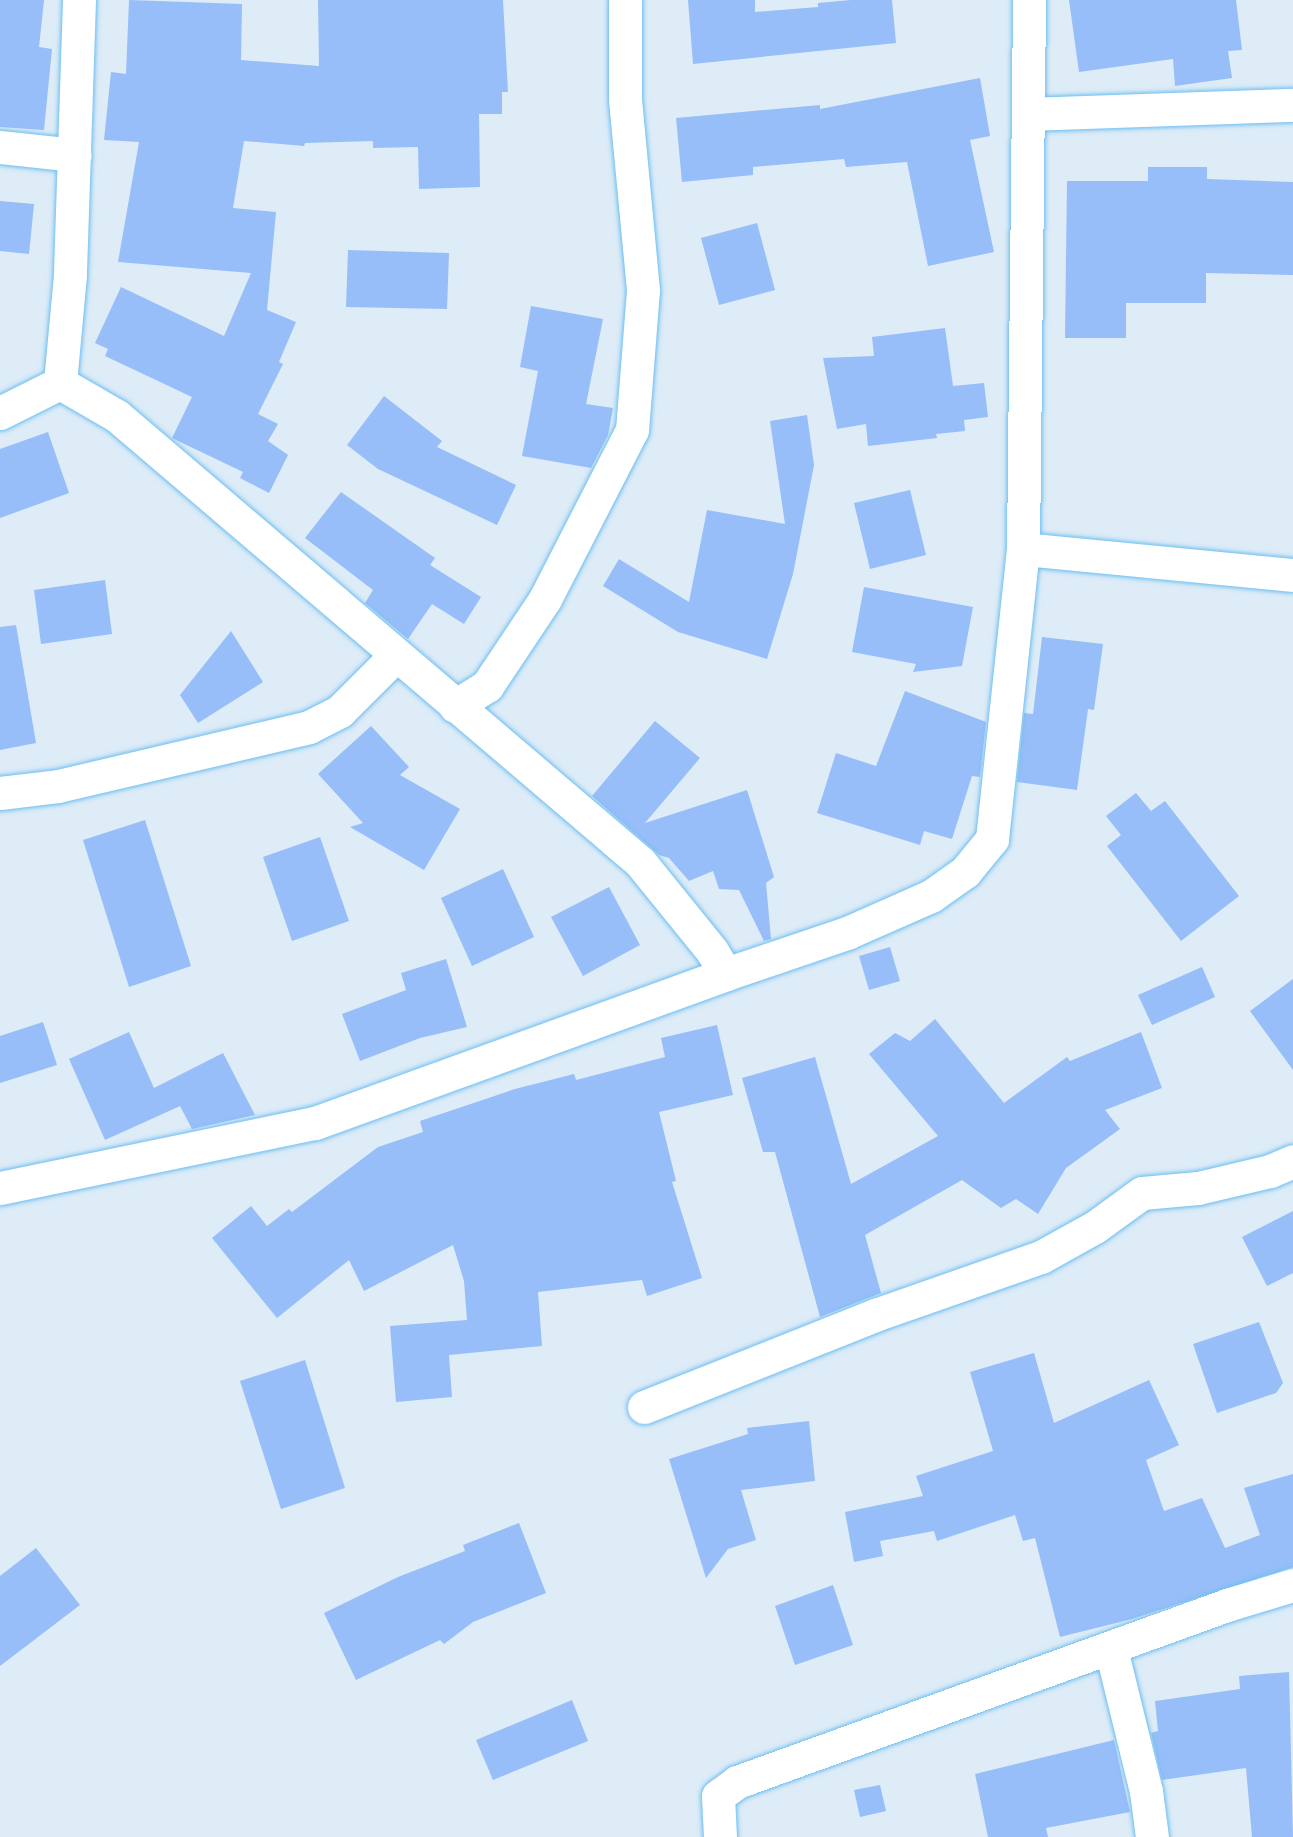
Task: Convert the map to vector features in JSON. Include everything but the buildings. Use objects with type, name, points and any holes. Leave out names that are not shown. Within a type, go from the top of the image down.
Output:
[{"type":"street","points":[[60,383],[70,274],[79,0]]},
{"type":"street","points":[[480,728],[487,686],[545,599],[632,430],[644,290],[625,99],[625,0]]},
{"type":"street","points":[[0,1188],[315,1123],[726,974],[847,933],[930,896],[965,872],[992,839],[1023,549],[1029,0]]},
{"type":"street","points":[[1029,114],[1293,105]]},
{"type":"street","points":[[0,147],[75,155]]},
{"type":"street","points":[[0,413],[60,383]]},
{"type":"street","points":[[60,383],[117,416],[480,728],[640,862],[712,951],[726,974]]},
{"type":"street","points":[[1023,549],[1293,575]]},
{"type":"street","points":[[0,793],[58,786],[309,727],[340,711],[396,655]]},
{"type":"street","points":[[455,706],[487,686]]},
{"type":"street","points":[[644,1407],[875,1316],[1041,1257],[1095,1227],[1142,1193],[1198,1188],[1270,1172],[1293,1161]]},
{"type":"street","points":[[720,1837],[718,1796],[737,1782],[1227,1605],[1293,1585]]},
{"type":"street","points":[[1111,1648],[1146,1791],[1152,1837]]}]
